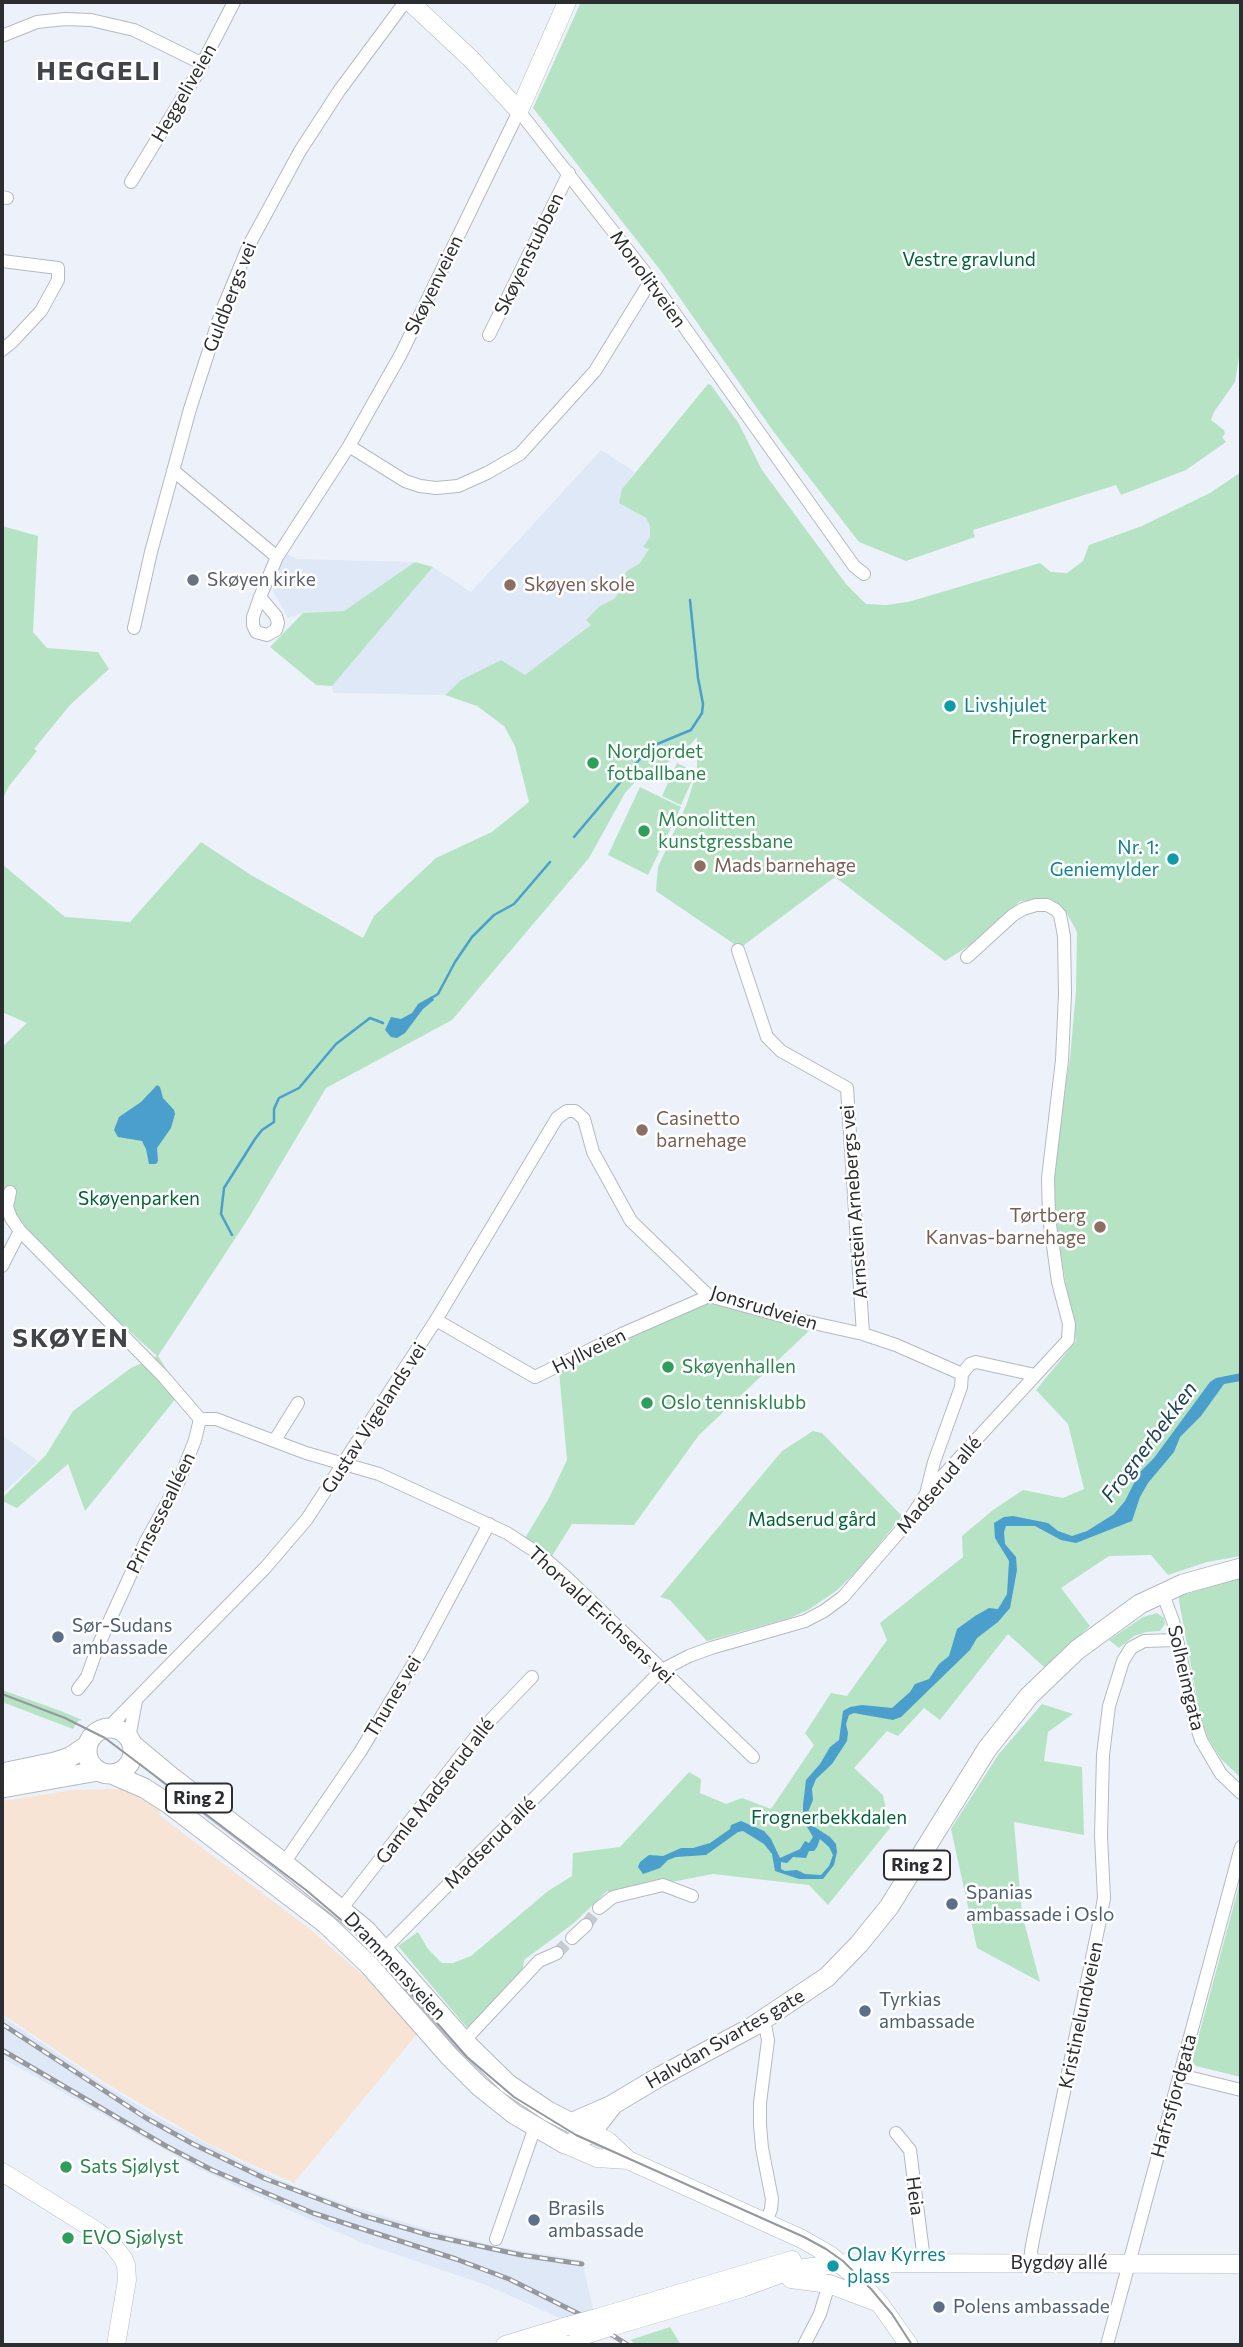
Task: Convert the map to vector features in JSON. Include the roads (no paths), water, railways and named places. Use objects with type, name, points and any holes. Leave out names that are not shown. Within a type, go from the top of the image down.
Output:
[{"type":"main road","name":"Monolitveien","points":[[410,2],[452,40],[519,111]]},
{"type":"main road","name":"Skøyenveien","points":[[519,111],[568,2]]},
{"type":"main road","name":"Halvdan Svartes gate","points":[[571,2123],[612,2105],[764,2020],[815,1987],[859,1944],[889,1907],[987,1749],[1029,1696],[1077,1650],[1116,1620],[1162,1592],[1205,1576],[1241,1568]]},
{"type":"main road","points":[[2,1773],[70,1757],[88,1745],[96,1733],[107,1728],[121,1731],[131,1741],[132,1761],[126,1768],[2,1788]]},
{"type":"main road","name":"Drammensveien","points":[[131,1741],[169,1775],[342,1908],[384,1949],[464,2041],[517,2091],[548,2111],[608,2141],[628,2160],[802,2239],[841,2263],[880,2304],[909,2345]]},
{"type":"main road","points":[[88,1745],[88,1760],[106,1773]]},
{"type":"main road","name":"Drammensveien","points":[[106,1773],[144,1788],[169,1804],[326,1924],[369,1965],[469,2076],[507,2109],[565,2144],[597,2158],[628,2160]]},
{"type":"main road","name":"Halvdan Svartes gate","points":[[591,2133],[612,2105]]},
{"type":"main road","points":[[565,2144],[591,2133]]},
{"type":"main road","points":[[2,2172],[98,2232],[119,2252],[127,2273],[116,2345]]},
{"type":"main road","points":[[769,2224],[780,2240],[781,2262]]},
{"type":"main road","name":"Bygdøy allé","points":[[802,2239],[834,2245],[876,2262]]},
{"type":"main road","name":"Bygdøy allé","points":[[549,2345],[605,2322],[781,2262],[811,2259],[841,2263]]},
{"type":"main road","name":"Bygdøy allé","points":[[605,2322],[791,2270],[841,2263],[1241,2263]]},
{"type":"main road","points":[[770,2278],[829,2284],[880,2304]]},
{"type":"main road","name":"Bygdøy allé","points":[[505,2345],[575,2334]]},
{"type":"street","name":"Heggeliveien","points":[[131,182],[203,64],[234,2]]},
{"type":"street","name":"Guldbergs vei","points":[[134,628],[151,552],[175,472],[190,409],[221,313],[257,227],[300,151],[339,91],[405,2]]},
{"type":"street","points":[[2,36],[27,25],[45,21],[102,21],[147,35],[203,64]]},
{"type":"street","name":"Monolitveien","points":[[519,111],[651,280],[854,566],[864,574]]},
{"type":"street","name":"Skøyenveien","points":[[260,597],[277,556],[349,446],[401,354],[519,111]]},
{"type":"street","name":"Skøyenstubben","points":[[489,335],[569,173]]},
{"type":"street","points":[[2,261],[58,268],[58,280],[41,311],[2,350]]},
{"type":"street","points":[[349,446],[405,481],[420,486],[458,486],[487,473],[520,454],[594,371],[651,280]]},
{"type":"street","points":[[175,472],[277,556]]},
{"type":"street","name":"Madserud allé","points":[[384,1949],[662,1670],[711,1648],[786,1628],[824,1611],[843,1597],[907,1523],[926,1494],[1064,1345],[1069,1334],[1069,1324],[1052,1250],[1048,1178],[1062,1060],[1065,994],[1060,915],[1047,905],[1023,909],[967,957]]},
{"type":"street","name":"Arnstein Arnebergs vei","points":[[738,950],[767,1037],[781,1051],[847,1088],[863,1334]]},
{"type":"street","name":"Gustav Vigelands vei","points":[[107,1728],[292,1538],[307,1519],[436,1320],[557,1118],[567,1111],[575,1111]]},
{"type":"street","name":"Jonsrudveien","points":[[575,1111],[584,1119],[593,1152],[631,1221],[709,1296],[863,1334],[962,1374]]},
{"type":"street","points":[[10,1192],[7,1207],[20,1231],[163,1376],[200,1419]]},
{"type":"street","points":[[2,1266],[20,1231]]},
{"type":"street","name":"Hyllveien","points":[[436,1320],[535,1377],[622,1334],[709,1296]]},
{"type":"street","points":[[926,1494],[934,1462],[961,1387],[962,1374],[970,1364],[976,1362],[1035,1375]]},
{"type":"street","points":[[275,1440],[298,1403]]},
{"type":"street","name":"Thorvald Erichsens vei","points":[[200,1419],[216,1419],[306,1453],[379,1474],[489,1524],[525,1544],[565,1576],[754,1757]]},
{"type":"street","name":"Prinsessealléen","points":[[78,1689],[87,1676],[145,1542],[179,1481],[200,1419]]},
{"type":"street","name":"Thunes vei","points":[[284,1863],[360,1752],[420,1653],[489,1524]]},
{"type":"street","name":"Solheimgata","points":[[1162,1592],[1173,1621],[1200,1740],[1221,1774],[1241,1793]]},
{"type":"street","name":"Kristinelundveien","points":[[1032,2263],[1034,2235],[1104,1898],[1101,1836],[1103,1755],[1109,1706],[1123,1661],[1131,1648],[1144,1641],[1176,1640]]},
{"type":"street","name":"Gamle Madserud allé","points":[[342,1908],[481,1730],[532,1677]]},
{"type":"street","points":[[131,1741],[136,1701]]},
{"type":"street","name":"Hafrsfjordgata","points":[[1107,2345],[1241,1847]]},
{"type":"street","points":[[598,1908],[613,1897],[663,1885],[692,1896]]},
{"type":"street","points":[[572,1938],[586,1925]]},
{"type":"street","points":[[464,2041],[539,1961],[557,1953]]},
{"type":"street","points":[[764,2020],[768,2040],[760,2103],[760,2135],[772,2199],[769,2224]]},
{"type":"street","points":[[1180,2075],[1241,2090]]},
{"type":"street","points":[[496,2239],[535,2127]]},
{"type":"street","name":"Heia","points":[[896,2133],[910,2150],[923,2263]]},
{"type":"street","points":[[804,2345],[820,2314],[829,2284]]},
{"type":"water","points":[[432,996],[434,1000],[423,1009],[405,1033],[397,1038],[391,1037],[385,1030],[391,1017],[401,1019]]},
{"type":"water","points":[[157,1085],[175,1114],[171,1128],[157,1148],[158,1161],[156,1164],[149,1164],[142,1141],[118,1137],[114,1130],[119,1117],[141,1102]]},
{"type":"water","points":[[1241,1373],[1241,1381],[1224,1384],[1201,1416],[1180,1437],[1174,1452],[1140,1497],[1132,1521],[1076,1543],[1061,1540],[1035,1526],[1006,1526],[1005,1544],[1016,1557],[1017,1570],[1010,1608],[998,1622],[977,1638],[970,1650],[901,1717],[893,1720],[854,1713],[849,1715],[846,1724],[847,1741],[832,1764],[816,1779],[808,1812],[813,1826],[836,1844],[834,1865],[823,1879],[799,1879],[775,1871],[772,1854],[764,1844],[743,1831],[706,1855],[676,1857],[660,1868],[643,1874],[638,1867],[649,1855],[663,1856],[681,1848],[710,1843],[730,1829],[731,1825],[741,1821],[764,1831],[780,1858],[800,1849],[805,1841],[809,1843],[813,1837],[803,1820],[806,1780],[830,1747],[839,1740],[843,1711],[862,1705],[892,1708],[915,1684],[929,1679],[939,1664],[949,1656],[957,1629],[989,1608],[998,1609],[1007,1594],[1009,1561],[995,1538],[994,1523],[1004,1517],[1013,1516],[1048,1523],[1058,1531],[1072,1536],[1087,1531],[1114,1514],[1125,1501],[1139,1473],[1154,1458],[1210,1382],[1216,1378]],"holes":[[[820,1839],[833,1855],[829,1866],[821,1875],[781,1869],[781,1862],[787,1863],[793,1857],[806,1858],[809,1851],[814,1851],[817,1847]]]},
{"type":"waterway","points":[[574,837],[650,747],[691,730],[702,713],[690,600]]},
{"type":"waterway","points":[[433,997],[438,994],[472,937],[494,915],[514,904],[550,862]]},
{"type":"waterway","points":[[232,1235],[221,1214],[224,1188],[255,1139],[274,1122],[274,1109],[279,1098],[299,1088],[336,1044],[370,1018],[383,1023]]},
{"type":"tunnel","points":[[586,1925],[599,1908]]},
{"type":"tunnel","points":[[557,1953],[572,1938]]},
{"type":"tram line","points":[[2,1694],[65,1718],[105,1738],[306,1890],[360,1936],[467,2057],[514,2097],[576,2135],[826,2249],[843,2261],[871,2289],[892,2314],[912,2345]]},
{"type":"railway","points":[[2,2024],[146,2118],[266,2179],[364,2216],[429,2235],[521,2255],[582,2264]]},
{"type":"railway","points":[[2,2050],[212,2170],[313,2213],[509,2279],[579,2314],[628,2345]]},
{"type":"place","name":"Skøyen kirke","points":[[193,580]]},
{"type":"place","name":"Skøyen skole","points":[[510,585]]},
{"type":"place","name":"Livshjulet","points":[[950,706]]},
{"type":"place","name":"Nordjordet fotballbane","points":[[593,763]]},
{"type":"place","name":"Monolitten kunstgressbane","points":[[644,831]]},
{"type":"place","name":"Nr. 1: Geniemylder","points":[[1173,859]]},
{"type":"place","name":"Mads barnehage","points":[[700,866]]},
{"type":"place","name":"Casinetto barnehage","points":[[642,1130]]},
{"type":"place","name":"Tørtberg Kanvas-barnehage","points":[[1100,1227]]},
{"type":"place","name":"Skøyenhallen","points":[[668,1367]]},
{"type":"place","name":"Oslo tennisklubb","points":[[647,1403]]},
{"type":"place","name":"Sør-Sudans ambassade","points":[[58,1637]]},
{"type":"place","name":"Spanias ambassade i Oslo","points":[[952,1904]]},
{"type":"place","name":"Tyrkias ambassade","points":[[865,2011]]},
{"type":"place","name":"Sats Sjølyst","points":[[66,2167]]},
{"type":"place","name":"Brasils ambassade","points":[[534,2220]]},
{"type":"place","name":"EVO Sjølyst","points":[[68,2238]]},
{"type":"place","name":"Olav Kyrres plass","points":[[833,2266]]},
{"type":"place","name":"Polens ambassade","points":[[939,2307]]},
{"type":"district","name":"HEGGELI","points":[[99,71]]},
{"type":"district","name":"SKØYEN","points":[[71,1338]]},
{"type":"park label","name":"Vestre gravlund","points":[[969,260]]},
{"type":"park label","name":"Frognerparken","points":[[1075,738]]},
{"type":"park label","name":"Skøyenparken","points":[[139,1199]]},
{"type":"park label","name":"Madserud gård","points":[[812,1520]]},
{"type":"park label","name":"Frognerbekkdalen","points":[[829,1818]]},
{"type":"water label","name":"Frognerbekken","points":[[1149,1442]]}]
